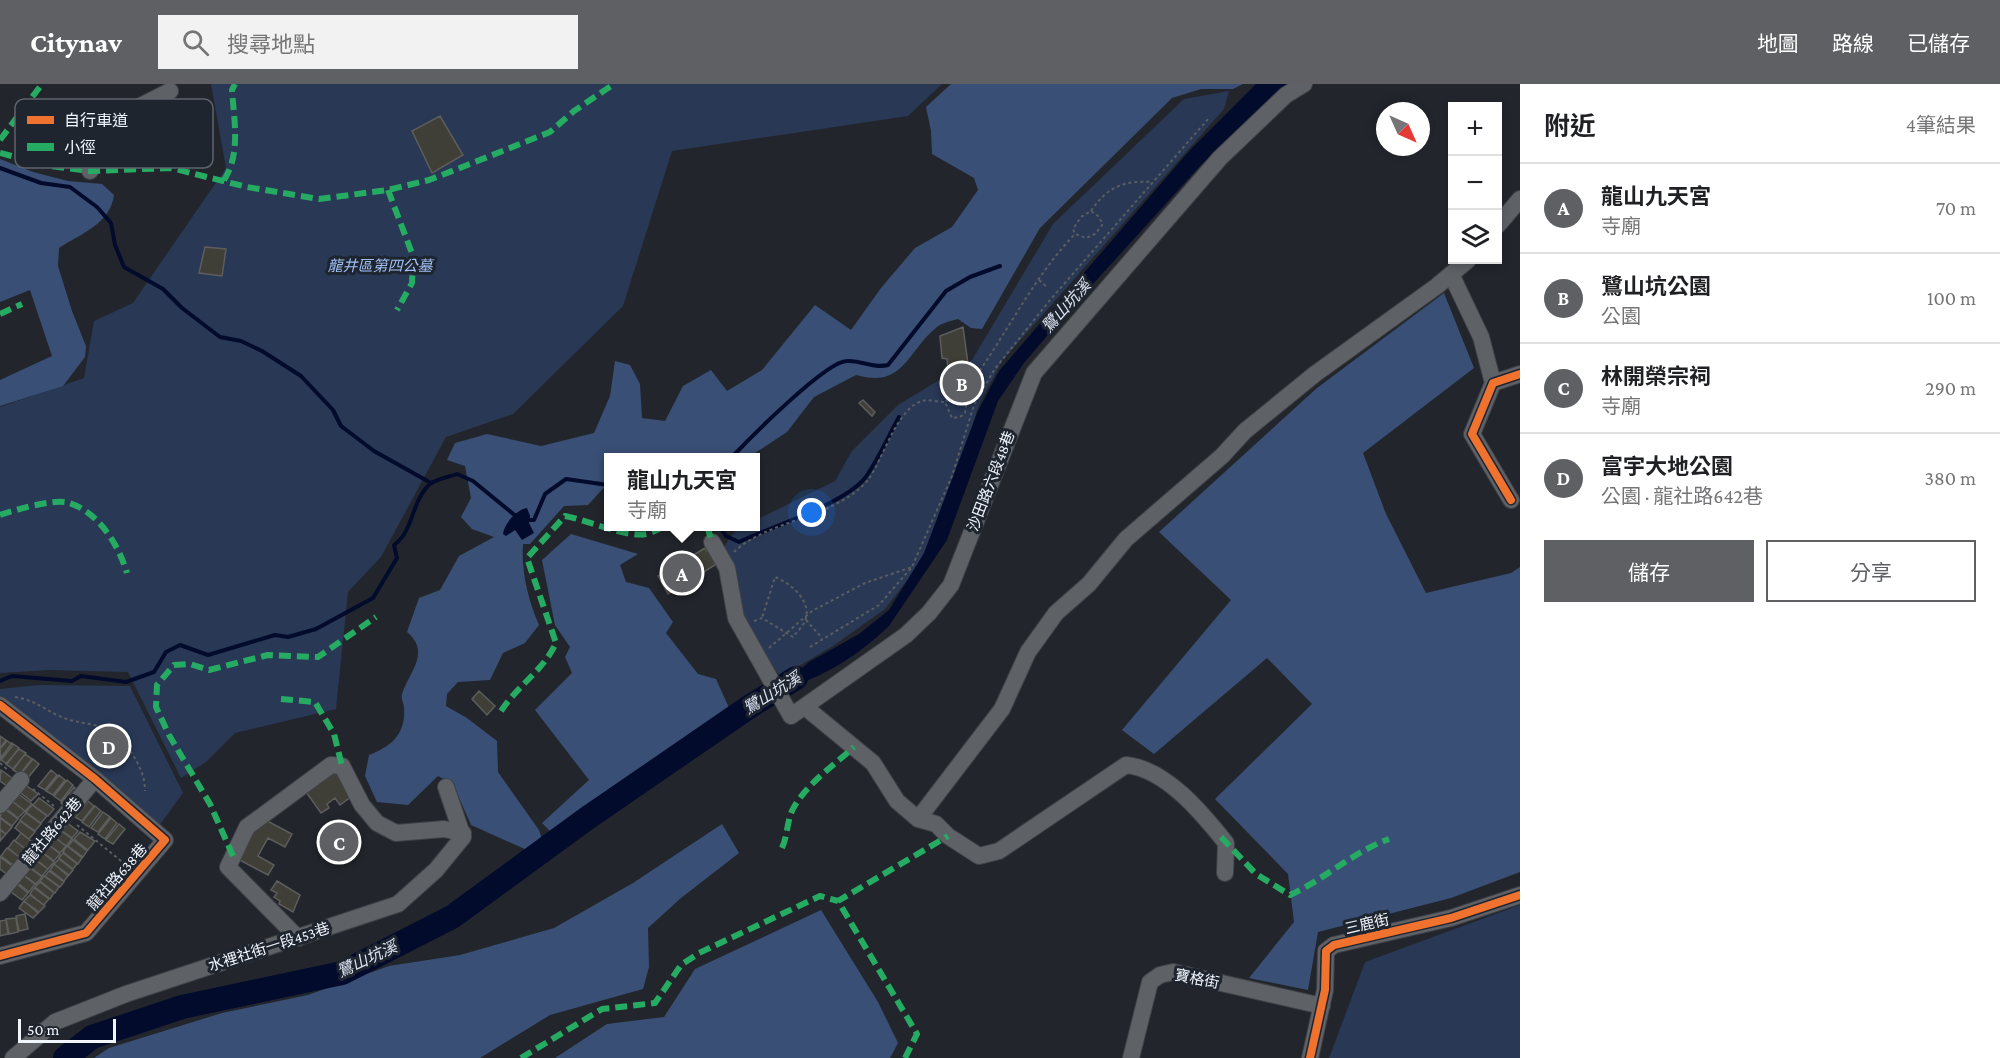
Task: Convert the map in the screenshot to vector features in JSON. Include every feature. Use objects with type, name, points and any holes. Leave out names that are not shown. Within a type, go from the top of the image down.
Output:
[{"type":"street","name":"沙田路六段48巷","points":[[798,711],[906,635],[951,585],[1034,373],[1220,158],[1286,95],[1304,84]]},
{"type":"street","points":[[154,99],[170,91]]},
{"type":"street","points":[[1502,219],[1520,199]]},
{"type":"street","points":[[918,819],[1002,709],[1028,652],[1056,613],[1089,584],[1126,539],[1268,412],[1463,264]]},
{"type":"street","points":[[1451,274],[1481,337],[1493,383],[1472,434],[1511,500]]},
{"type":"street","points":[[1493,383],[1520,374]]},
{"type":"street","points":[[712,542],[723,562],[740,625],[767,673],[798,711],[873,763],[897,801],[918,819],[936,824],[948,836],[979,856],[999,851],[1126,765],[1142,766],[1198,808],[1226,843],[1224,873]]},
{"type":"street","points":[[5,701],[95,779]]},
{"type":"street","points":[[297,938],[228,867],[247,827],[332,765],[342,766],[362,806],[377,823],[396,834],[444,829],[463,833]]},
{"type":"street","name":"龍社路642巷","points":[[0,892],[95,779]]},
{"type":"street","name":"龍社路638巷","points":[[0,956],[86,933],[165,840],[95,779]]},
{"type":"street","points":[[0,805],[21,780]]},
{"type":"street","points":[[446,788],[463,833]]},
{"type":"street","name":"水裡社街一段453巷","points":[[13,1058],[55,1022],[126,994],[398,904],[436,870],[463,837],[463,833]]},
{"type":"street","name":"三鹿街","points":[[1310,1058],[1325,990],[1326,951],[1334,945],[1451,918],[1520,895]]},
{"type":"street","name":"寶格街","points":[[1131,1058],[1150,982],[1160,975],[1173,972],[1322,1006]]},
{"type":"path","points":[[810,647],[879,605],[912,567],[952,476],[973,408],[994,370],[1012,346],[1209,118]]},
{"type":"path","points":[[1075,234],[1073,229],[1081,217],[1091,211],[1100,198],[1121,183],[1153,182]]},
{"type":"path","points":[[1075,234],[1086,238],[1095,234],[1103,224],[1091,211]]},
{"type":"path","points":[[723,562],[741,545],[762,534],[796,523],[848,496],[867,480],[909,409],[922,401],[945,402],[952,397],[962,395],[980,373],[1039,279],[1075,234]]},
{"type":"path","points":[[1039,279],[1047,287]]},
{"type":"path","points":[[945,402],[952,418],[960,417],[965,413],[967,406],[967,398],[962,395]]},
{"type":"path","points":[[967,406],[973,408]]},
{"type":"path","points":[[758,657],[812,611],[865,583],[912,567]]},
{"type":"path","points":[[762,618],[774,577],[789,582],[805,604],[806,620],[823,638]]},
{"type":"path","points":[[740,625],[762,618],[793,637],[806,620]]},
{"type":"path","points":[[5,701],[40,704],[57,715],[116,731],[130,748],[141,770],[145,791]]},
{"type":"path","points":[[21,780],[138,874]]},
{"type":"green space","name":"龍井區第四公墓","points":[[211,84],[942,84],[908,116],[672,151],[623,306],[513,414],[446,437],[381,557],[348,592],[336,709],[235,733],[206,762],[181,778],[128,672],[49,670],[0,673],[0,407],[84,378],[94,321],[133,303],[226,168]]},
{"type":"green space","points":[[1229,91],[1224,109],[1002,361],[978,407],[958,478],[933,547],[885,609],[833,646],[780,677],[746,624],[723,550],[732,535],[737,531],[760,531],[760,518],[835,481],[852,451],[898,405],[972,360],[1053,224],[1184,99]]},
{"type":"green space","points":[[39,685],[130,686],[183,793],[159,826],[0,699],[0,689]]},
{"type":"green space","points":[[1520,905],[1520,1058],[1329,1058],[1365,962]]},
{"type":"shaded area","points":[[951,84],[1243,84],[1233,89],[1201,89],[1172,98],[1040,228],[982,329],[971,328],[958,319],[939,326],[895,372],[885,377],[872,378],[856,375],[814,397],[787,432],[755,453],[604,453],[604,487],[588,505],[564,506],[530,544],[523,544],[526,585],[539,625],[525,643],[503,653],[490,680],[458,682],[447,694],[446,706],[467,718],[497,741],[498,772],[539,830],[543,842],[527,850],[471,825],[453,784],[438,776],[408,805],[377,802],[365,776],[369,755],[391,743],[403,725],[402,694],[418,654],[414,639],[407,632],[419,598],[440,590],[459,556],[494,537],[472,529],[461,517],[471,498],[465,466],[447,460],[455,443],[487,434],[541,446],[594,433],[610,396],[615,361],[630,365],[640,384],[642,418],[665,421],[683,386],[711,370],[727,391],[762,370],[815,305],[851,330],[881,288],[915,248],[952,227],[978,190],[974,178],[932,154],[931,131],[926,107]]},
{"type":"shaded area","points":[[0,159],[15,165],[15,168],[23,168],[68,181],[102,184],[114,195],[101,221],[59,248],[58,266],[86,346],[85,357],[63,386],[0,406],[0,380],[52,356],[30,290],[0,302]]},
{"type":"shaded area","points":[[1444,293],[1474,368],[1363,453],[1386,514],[1426,593],[1511,573],[1520,567],[1520,872],[1451,898],[1318,932],[1308,990],[1249,978],[1294,922],[1288,874],[1215,799],[1312,704],[1267,658],[1154,754],[1122,730],[1231,600],[1159,532],[1317,388]]},
{"type":"shaded area","points":[[571,534],[638,554],[620,565],[626,582],[649,588],[673,622],[666,633],[698,674],[716,679],[730,710],[552,833],[542,823],[589,780],[535,710],[572,673],[565,657],[570,647],[555,625],[542,560]]},
{"type":"shaded area","points":[[722,824],[739,853],[681,898],[648,928],[649,967],[643,989],[550,1015],[480,1058],[94,1058],[109,1048],[222,1013],[308,995],[389,966],[460,955],[554,928],[633,883]]},
{"type":"shaded area","points":[[821,910],[878,1002],[898,1043],[890,1058],[555,1058],[607,1024],[664,1017],[695,969]]},
{"type":"water","points":[[1256,84],[1291,84],[1201,165],[1063,317],[1024,363],[998,401],[947,540],[889,626],[839,665],[810,680],[780,688],[809,662],[859,634],[889,610],[924,553],[977,413],[999,371],[1190,150]]},
{"type":"water","points":[[527,508],[530,516],[529,523],[534,533],[522,540],[515,530],[506,536],[503,534],[512,518],[519,511]]},
{"type":"building","points":[[440,116],[463,155],[432,173],[412,131]]},
{"type":"building","points":[[205,247],[226,249],[222,276],[199,273]]},
{"type":"building","points":[[963,327],[968,364],[948,369],[947,359],[942,358],[940,336]]},
{"type":"building","points":[[863,400],[875,412],[872,416],[859,403]]},
{"type":"building","points":[[705,548],[707,551],[709,549],[717,561],[714,562],[715,565],[668,594],[658,576]]},
{"type":"building","points":[[479,691],[495,706],[487,715],[472,699]]},
{"type":"building","points":[[0,736],[7,741],[0,749]]},
{"type":"building","points":[[6,740],[13,745],[1,760],[0,748]]},
{"type":"building","points":[[12,743],[19,748],[7,764],[0,759]]},
{"type":"building","points":[[19,749],[26,753],[13,769],[6,764]]},
{"type":"building","points":[[25,754],[32,759],[20,774],[13,770]]},
{"type":"building","points":[[33,759],[39,764],[27,779],[20,775]]},
{"type":"building","points":[[1,770],[16,781],[10,788],[0,781]]},
{"type":"building","points":[[51,770],[57,775],[45,790],[38,786]]},
{"type":"building","points":[[336,772],[352,796],[340,805],[335,798],[327,804],[329,808],[321,813],[306,792]]},
{"type":"building","points":[[59,775],[65,780],[53,795],[46,791]]},
{"type":"building","points":[[67,780],[73,785],[61,801],[54,796]]},
{"type":"building","points":[[23,783],[38,794],[31,801],[17,790]]},
{"type":"building","points":[[74,787],[80,792],[68,807],[61,803]]},
{"type":"building","points":[[17,793],[32,804],[25,811],[11,800]]},
{"type":"building","points":[[39,798],[54,809],[48,816],[33,805]]},
{"type":"building","points":[[10,800],[25,811],[18,818],[4,807]]},
{"type":"building","points":[[88,801],[94,806],[82,821],[75,817]]},
{"type":"building","points":[[32,805],[47,816],[41,823],[26,812]]},
{"type":"building","points":[[95,806],[101,811],[89,827],[82,822]]},
{"type":"building","points":[[3,808],[18,819],[12,826],[0,817]]},
{"type":"building","points":[[103,812],[110,817],[98,832],[91,828]]},
{"type":"building","points":[[26,813],[41,824],[35,831],[20,820]]},
{"type":"building","points":[[258,816],[292,834],[285,847],[268,838],[258,856],[274,865],[268,875],[236,858]]},
{"type":"building","points":[[0,818],[12,827],[6,834],[0,830]]},
{"type":"building","points":[[111,818],[117,823],[105,839],[98,834]]},
{"type":"building","points":[[63,820],[78,831],[72,838],[57,827]]},
{"type":"building","points":[[20,821],[35,832],[29,839],[15,828]]},
{"type":"building","points":[[119,824],[125,829],[113,844],[106,840]]},
{"type":"building","points":[[57,828],[72,839],[66,846],[51,834]]},
{"type":"building","points":[[0,829],[6,834],[0,841]]},
{"type":"building","points":[[80,832],[95,841],[88,850],[74,839]]},
{"type":"building","points":[[21,833],[36,845],[30,852],[15,841]]},
{"type":"building","points":[[51,835],[66,846],[60,853],[45,842]]},
{"type":"building","points":[[14,840],[29,852],[22,859],[8,848]]},
{"type":"building","points":[[73,840],[87,851],[83,857],[68,846]]},
{"type":"building","points":[[45,842],[60,854],[54,861],[40,850]]},
{"type":"building","points":[[67,846],[82,858],[78,864],[63,852]]},
{"type":"building","points":[[7,848],[22,859],[16,867],[1,856]]},
{"type":"building","points":[[39,850],[54,862],[48,869],[33,858]]},
{"type":"building","points":[[63,853],[77,864],[73,869],[59,858]]},
{"type":"building","points":[[0,857],[15,868],[9,876],[0,869]]},
{"type":"building","points":[[33,857],[48,869],[42,876],[27,865]]},
{"type":"building","points":[[59,859],[73,870],[69,875],[54,864]]},
{"type":"building","points":[[54,864],[68,876],[64,881],[50,870]]},
{"type":"building","points":[[27,866],[42,877],[36,884],[21,873]]},
{"type":"building","points":[[49,871],[64,882],[60,887],[45,876]]},
{"type":"building","points":[[20,873],[35,884],[29,892],[14,880]]},
{"type":"building","points":[[44,876],[59,887],[55,893],[40,881]]},
{"type":"building","points":[[13,881],[28,893],[22,900],[7,889]]},
{"type":"building","points":[[277,881],[300,895],[293,912],[279,904],[280,901],[274,897],[277,893],[271,890]]},
{"type":"building","points":[[40,882],[54,893],[50,899],[35,887]]},
{"type":"building","points":[[34,888],[49,899],[44,905],[30,894]]},
{"type":"building","points":[[30,895],[45,906],[39,912],[24,901]]},
{"type":"building","points":[[24,901],[38,913],[33,918],[19,908]]},
{"type":"building","points":[[25,914],[28,929],[19,931],[16,916]]},
{"type":"building","points":[[16,918],[18,932],[9,934],[6,919]]},
{"type":"building","points":[[6,920],[8,934],[0,936],[0,921]]},
{"type":"waterway","points":[[0,168],[41,183],[70,187],[97,207],[111,223],[115,245],[124,267],[163,289],[182,308],[220,337],[241,341],[262,351],[301,376],[333,410],[341,426],[374,451],[431,483]]},
{"type":"waterway","points":[[736,453],[788,402],[837,364],[847,361],[878,366],[888,365],[946,291],[970,277],[1000,266]]},
{"type":"waterway","points":[[723,531],[726,536],[739,542],[824,506],[855,488],[865,478],[899,417]]},
{"type":"waterway","points":[[0,681],[12,676],[72,681],[81,676],[126,682],[154,672],[166,652],[180,645],[208,655],[275,635],[288,637],[316,629],[373,598],[397,558],[394,545],[405,532],[419,499],[430,484],[443,478],[457,474],[473,481],[517,517]]},
{"type":"waterway","points":[[527,520],[534,520],[545,494],[566,479],[604,484]]},
{"type":"waterway","name":"鷺山坑溪","points":[[65,1058],[92,1037],[182,1007],[342,973],[452,917],[586,819],[749,707],[796,678]]},
{"type":"marked path","points":[[31,99],[42,84]]},
{"type":"marked path","points":[[224,180],[235,148],[232,90],[235,84]]},
{"type":"marked path","points":[[171,168],[247,187],[319,199],[388,190],[429,180],[550,132],[574,111],[614,84]]},
{"type":"marked path","points":[[0,140],[15,120]]},
{"type":"marked path","points":[[0,153],[15,157]]},
{"type":"marked path","points":[[66,168],[90,171],[171,168]]},
{"type":"marked path","points":[[388,190],[413,256],[412,283],[397,310]]},
{"type":"marked path","points":[[0,314],[22,304]]},
{"type":"marked path","points":[[0,515],[54,502],[69,503],[80,507],[106,531],[119,552],[127,573]]},
{"type":"marked path","points":[[501,711],[544,662],[556,643],[527,558],[565,516],[604,527]]},
{"type":"marked path","points":[[618,531],[638,535],[655,531]]},
{"type":"marked path","points":[[709,531],[712,542]]},
{"type":"marked path","points":[[233,856],[210,804],[169,735],[156,707],[157,685],[174,665],[190,664],[209,670],[268,655],[318,657],[376,617]]},
{"type":"marked path","points":[[281,699],[315,702],[334,734],[342,766]]},
{"type":"marked path","points":[[782,848],[792,811],[799,799],[821,775],[854,747]]},
{"type":"marked path","points":[[905,1058],[917,1034],[838,901],[948,836]]},
{"type":"marked path","points":[[1221,837],[1256,874],[1290,895],[1363,851],[1389,839]]},
{"type":"marked path","points":[[521,1058],[602,1009],[655,1003],[681,965],[699,953],[820,896],[838,901]]},
{"type":"cycle path","points":[[1511,500],[1472,434],[1493,383],[1520,374]]},
{"type":"cycle path","points":[[0,705],[95,779],[165,840],[86,933],[0,956]]},
{"type":"cycle path","points":[[1310,1058],[1325,990],[1326,951],[1334,945],[1451,918],[1520,895]]},
{"type":"place","name":"鷺山坑公園","points":[[962,383]]},
{"type":"place","name":"龍山九天宮","points":[[682,573]]},
{"type":"place","name":"富宇大地公園","points":[[109,746]]},
{"type":"place","name":"林開榮宗祠","points":[[339,842]]}]
